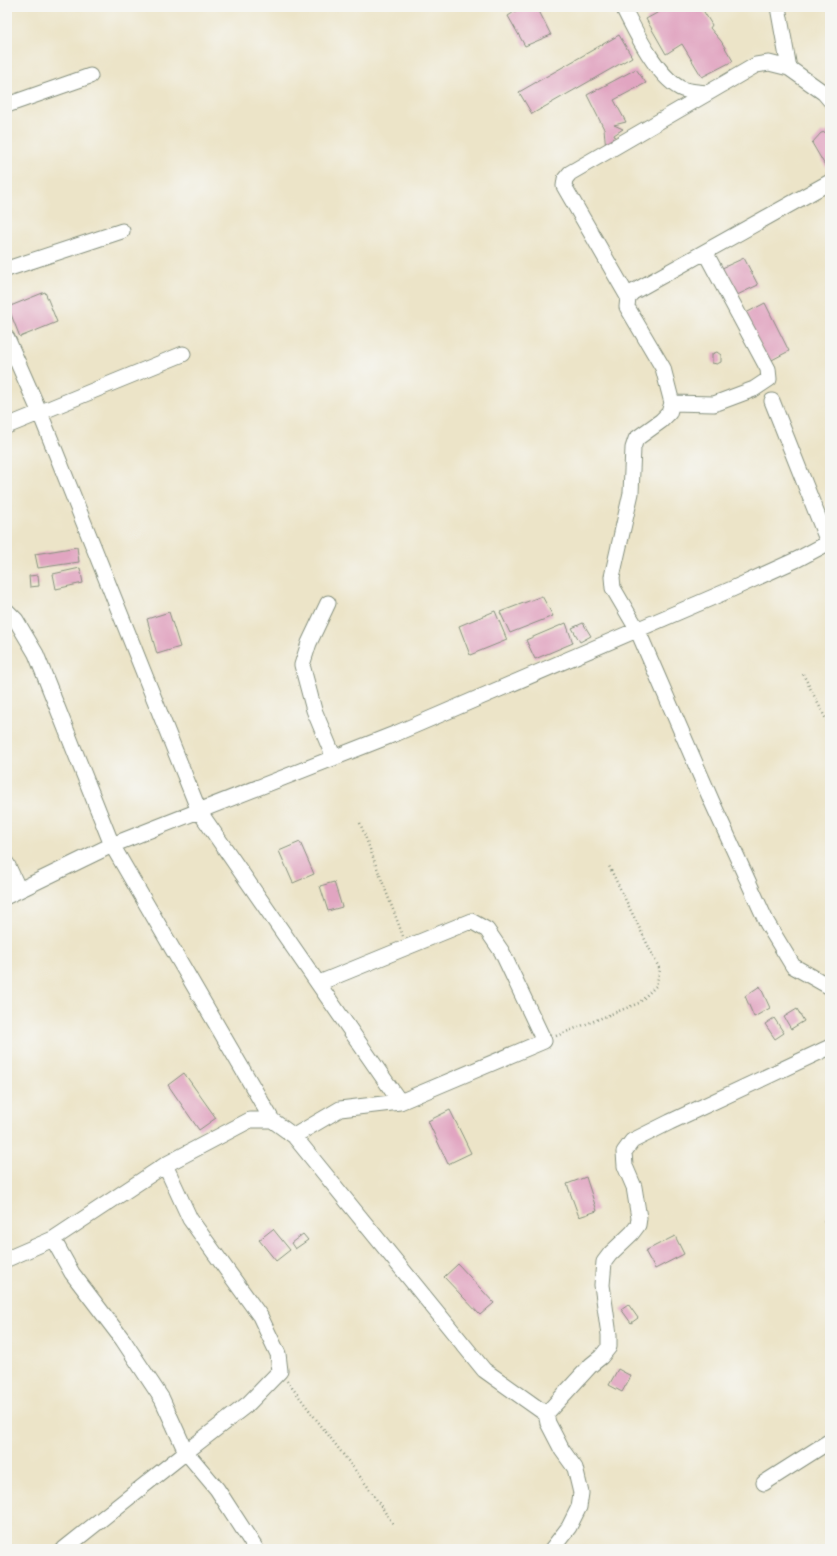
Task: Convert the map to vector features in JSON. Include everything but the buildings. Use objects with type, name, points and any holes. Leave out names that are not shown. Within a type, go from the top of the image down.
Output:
[{"type":"street","points":[[623,7],[636,33],[662,73],[681,88],[708,93]]},
{"type":"street","points":[[778,7],[789,68]]},
{"type":"street","points":[[628,298],[564,186],[565,179],[570,173],[756,65],[769,63],[789,68],[828,95]]},
{"type":"street","points":[[7,105],[90,76]]},
{"type":"street","points":[[830,182],[633,292],[628,298],[627,307],[663,368],[672,403],[668,413],[661,421],[636,439],[633,448],[631,493],[612,577],[613,588],[637,629],[709,795],[767,923],[793,966],[830,987]]},
{"type":"street","points":[[7,269],[122,231]]},
{"type":"street","points":[[672,403],[714,404],[754,389],[769,379],[768,369],[705,252]]},
{"type":"street","points":[[7,338],[40,413],[199,811],[400,1102]]},
{"type":"street","points":[[7,426],[183,354]]},
{"type":"street","points":[[7,864],[13,893],[112,845],[397,733],[792,562],[829,542],[772,401]]},
{"type":"street","points":[[328,603],[309,643],[302,665],[314,710],[334,758]]},
{"type":"street","points":[[7,611],[16,620],[36,654],[112,845],[272,1120],[294,1136],[484,1370],[546,1414],[548,1423],[562,1450],[575,1468],[581,1494],[579,1506],[572,1520],[552,1549]]},
{"type":"street","points":[[294,1136],[340,1109],[400,1102],[544,1041],[502,952],[487,930],[471,921],[319,983]]},
{"type":"street","points":[[546,1414],[591,1364],[601,1357],[609,1347],[609,1335],[602,1285],[604,1262],[610,1254],[632,1233],[638,1225],[639,1218],[634,1187],[625,1166],[624,1152],[632,1141],[830,1047]]},
{"type":"street","points":[[7,1259],[53,1239],[166,1165],[250,1120],[272,1120]]},
{"type":"street","points":[[64,1549],[249,1404],[280,1371],[278,1354],[260,1316],[190,1219],[166,1165]]},
{"type":"street","points":[[53,1239],[72,1273],[123,1340],[162,1400],[186,1452],[217,1489],[256,1549]]},
{"type":"street","points":[[764,1483],[830,1441]]},
{"type":"path","points":[[803,674],[830,727]]},
{"type":"path","points":[[360,823],[407,947]]},
{"type":"path","points":[[544,1041],[639,1003],[656,986],[660,970],[608,864]]},
{"type":"path","points":[[824,1220],[830,1229]]},
{"type":"path","points":[[280,1371],[368,1487],[393,1524]]}]
